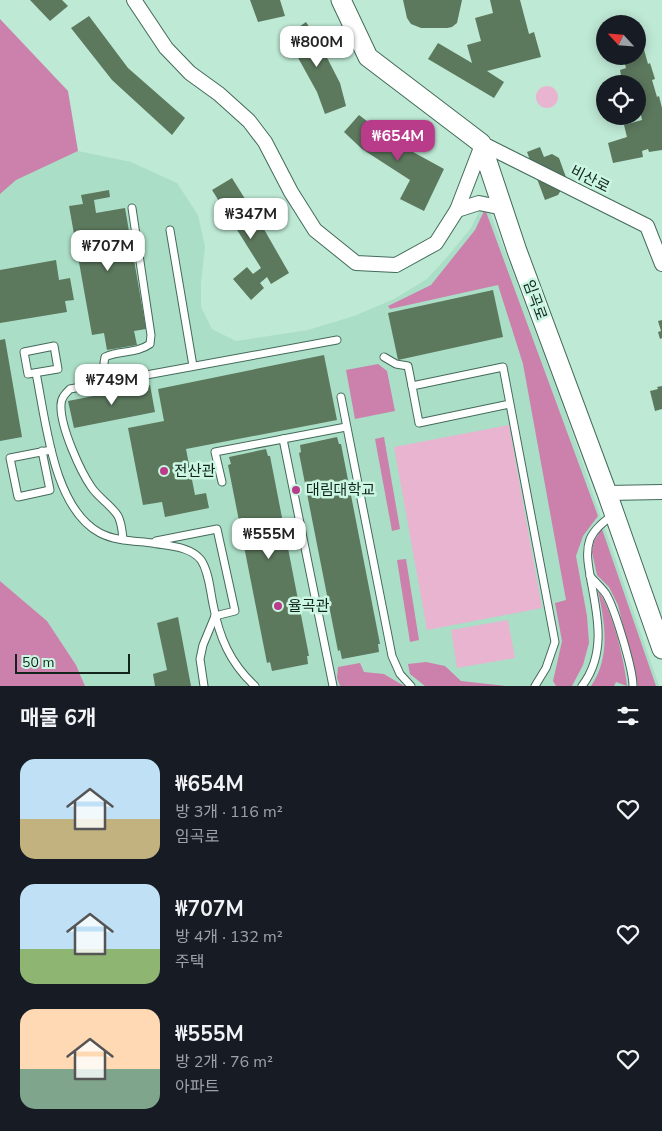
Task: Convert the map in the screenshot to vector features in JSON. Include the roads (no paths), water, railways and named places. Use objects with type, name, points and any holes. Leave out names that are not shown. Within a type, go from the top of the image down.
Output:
[{"type":"street","points":[[134,0],[166,48],[178,61],[249,121],[265,142],[291,192],[315,230],[356,263],[396,265],[436,243],[457,210],[481,144],[368,58],[341,0]]},
{"type":"street","name":"임곡로","points":[[481,144],[662,649]]},
{"type":"street","name":"비산로","points":[[481,144],[647,226],[662,264]]},
{"type":"street","points":[[457,210],[479,203],[503,208]]},
{"type":"street","points":[[607,493],[662,492]]},
{"type":"lane","points":[[107,382],[105,357],[111,354],[142,349],[150,344],[151,335],[132,208]]},
{"type":"lane","points":[[170,230],[193,366]]},
{"type":"lane","points":[[123,539],[122,526],[117,515],[93,489],[77,461],[69,441],[61,405],[63,396],[70,389],[336,340]]},
{"type":"lane","points":[[54,346],[58,369],[36,373],[28,374],[24,352],[54,346]]},
{"type":"lane","points":[[384,357],[396,364],[408,366],[419,423],[510,404]]},
{"type":"lane","points":[[412,386],[503,367],[555,642],[546,668],[535,686]]},
{"type":"lane","points":[[36,373],[52,450],[62,485],[78,514],[88,525],[102,534],[174,546],[195,554],[202,562],[206,572],[215,616],[230,656],[241,673],[255,686]]},
{"type":"lane","points":[[341,397],[392,656],[400,674],[411,686]]},
{"type":"lane","points":[[222,482],[215,452],[346,427]]},
{"type":"lane","points":[[283,439],[333,686]]},
{"type":"lane","points":[[42,452],[50,490],[18,496],[10,458],[52,450]]},
{"type":"lane","points":[[582,686],[596,662],[599,639],[598,614],[587,552],[590,539],[596,529],[614,514]]},
{"type":"lane","points":[[149,543],[217,529],[235,611],[215,616]]},
{"type":"lane","points":[[590,576],[606,594],[613,610],[630,668],[633,686]]},
{"type":"lane","points":[[204,686],[200,659],[203,645],[215,616]]},
{"type":"place","name":"전산관","points":[[164,471]]},
{"type":"place","name":"대림대학교","points":[[296,490]]},
{"type":"place","name":"율곡관","points":[[278,606]]}]
